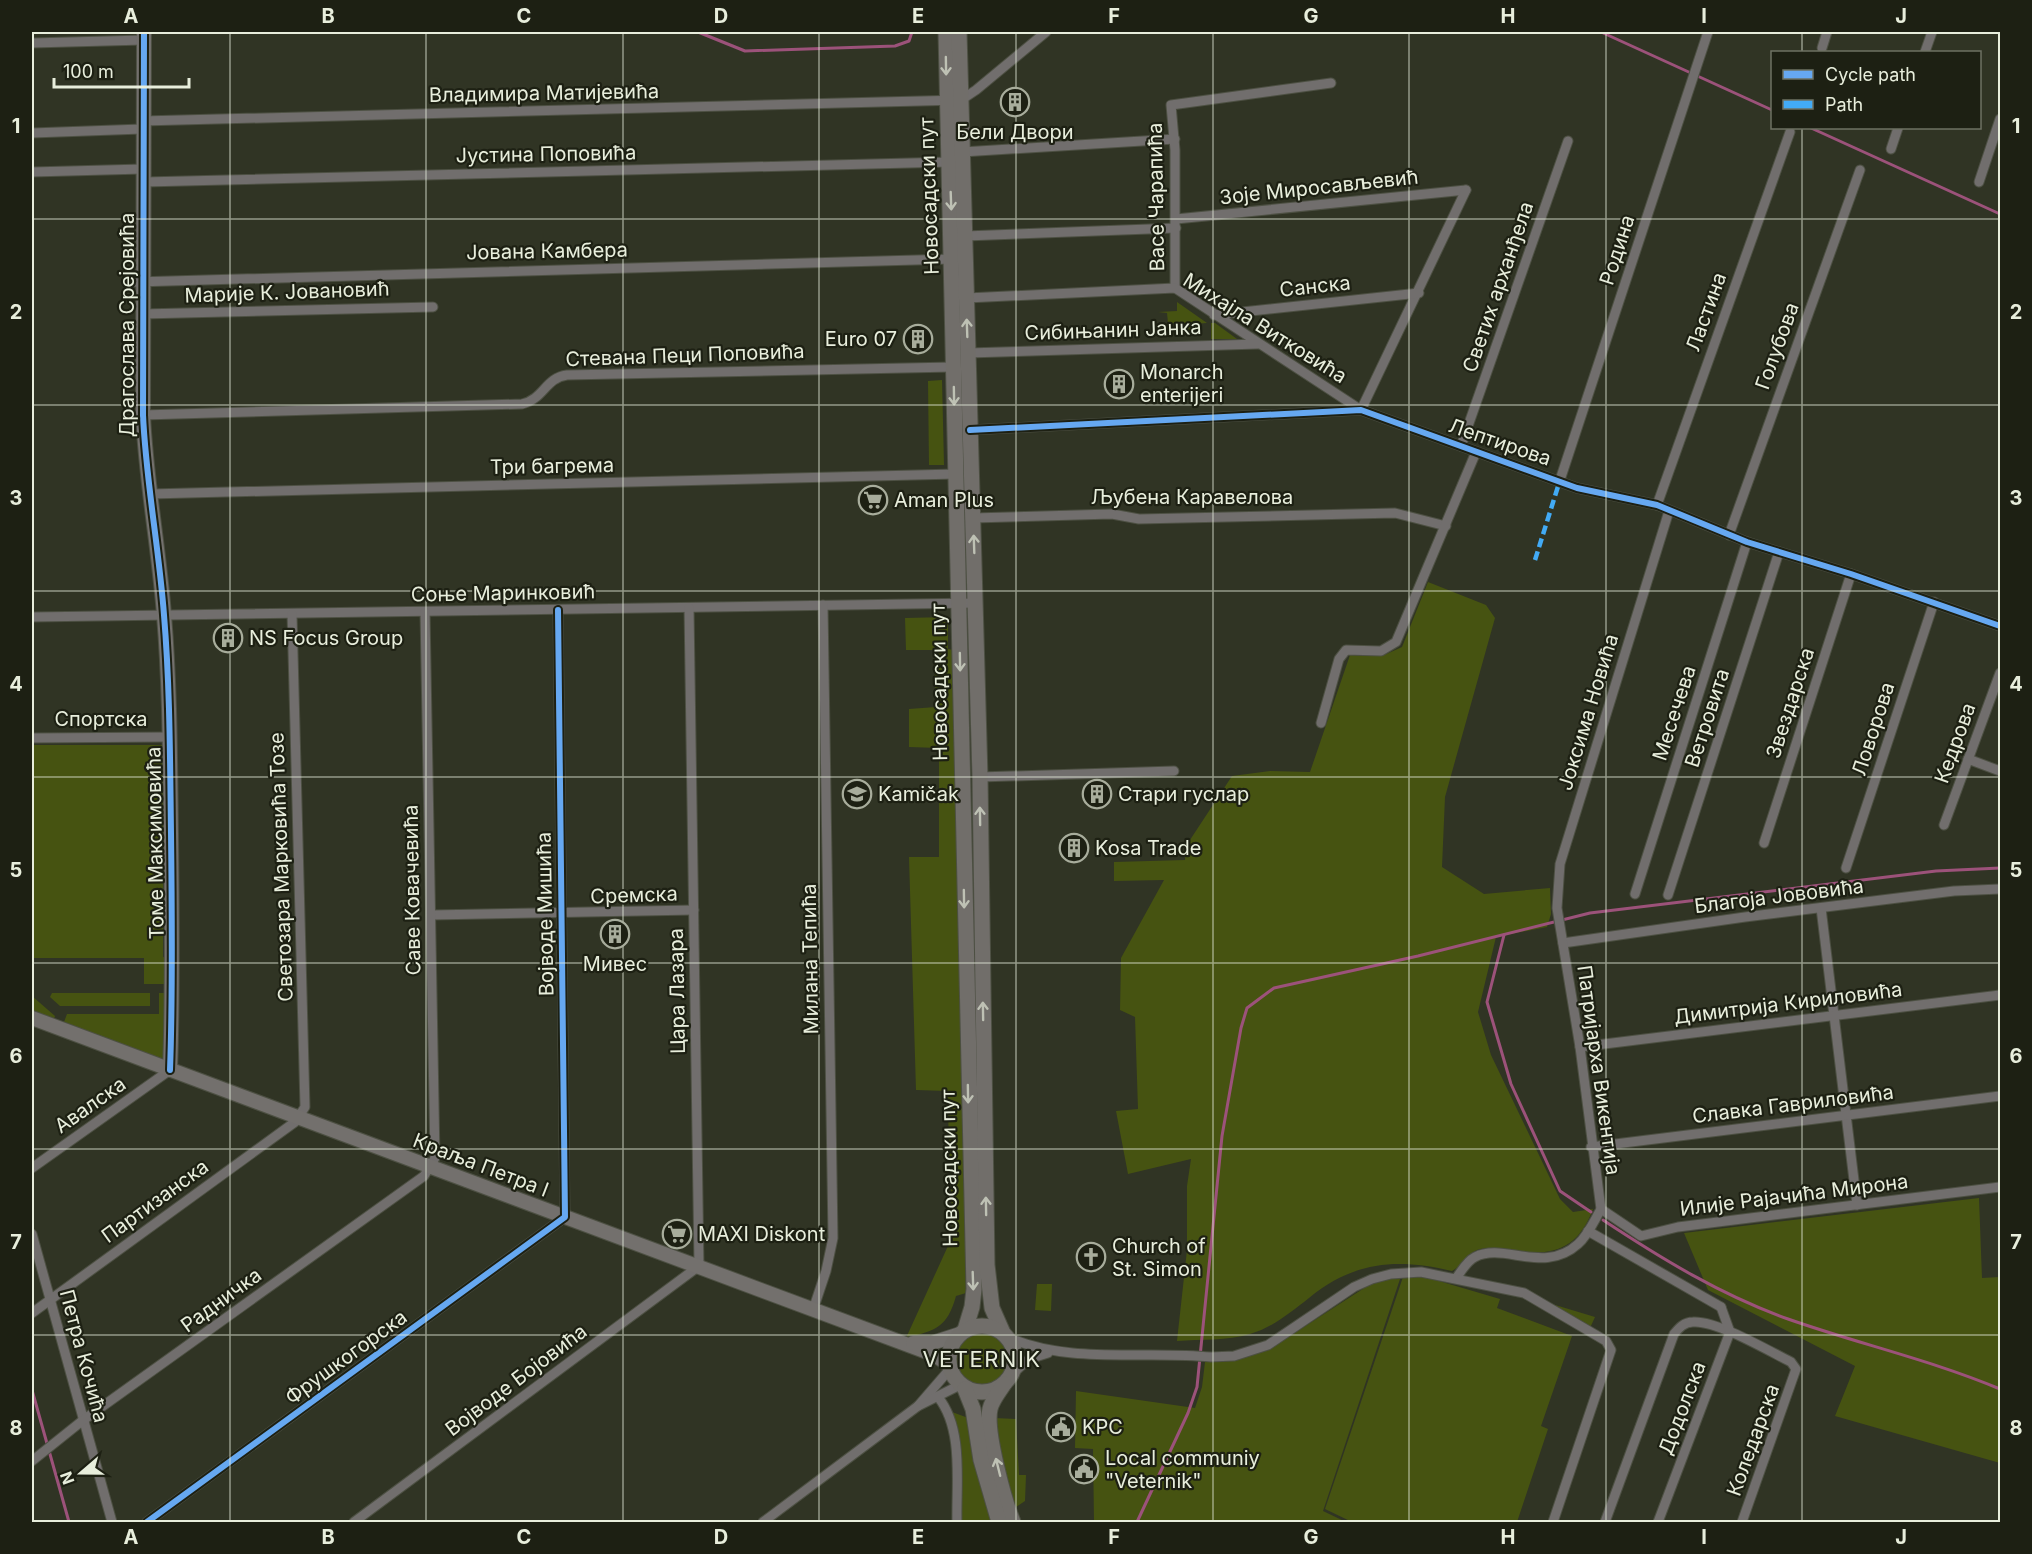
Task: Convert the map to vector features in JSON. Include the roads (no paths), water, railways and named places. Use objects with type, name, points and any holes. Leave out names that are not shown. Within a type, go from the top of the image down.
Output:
[{"type":"main road","name":"Новосадски пут","points":[[945,32],[954,100],[956,157],[952,259],[953,367],[974,1288],[972,1307],[962,1332]]},
{"type":"main road","name":"Новосадски пут","points":[[954,100],[959,32]]},
{"type":"main road","name":"Новосадски пут","points":[[956,157],[965,236],[976,603],[987,1265],[992,1308],[1005,1335]]},
{"type":"main road","points":[[999,1522],[981,1460],[973,1409],[963,1387],[949,1367],[950,1348],[962,1332],[981,1326],[1005,1335],[1014,1353],[1008,1380],[990,1408],[989,1419],[995,1456],[1013,1522]]},
{"type":"main road","points":[[963,1387],[982,1393],[1008,1380]]},
{"type":"street","points":[[954,100],[976,90],[1046,32]]},
{"type":"street","name":"Родина","points":[[1560,480],[1708,32]]},
{"type":"street","points":[[1821,48],[1827,32]]},
{"type":"street","points":[[1925,51],[1932,32]]},
{"type":"street","points":[[32,43],[144,36]]},
{"type":"street","name":"Драгослава Срејовића","points":[[144,36],[143,175],[139,281],[142,314],[143,415],[165,616]]},
{"type":"street","name":"Васе Чарапића","points":[[1175,288],[1175,139],[1171,105],[1331,83]]},
{"type":"street","name":"Владимира Матијевића","points":[[32,133],[142,125],[954,100]]},
{"type":"street","points":[[1979,182],[2001,119]]},
{"type":"street","points":[[1891,149],[1898,129]]},
{"type":"street","name":"Ластина","points":[[1657,505],[1790,132]]},
{"type":"street","name":"Јустина Поповића","points":[[32,172],[143,175],[956,157],[1175,139]]},
{"type":"street","name":"Светих арханђела","points":[[1461,446],[1568,141]]},
{"type":"street","name":"Голубова","points":[[1728,535],[1860,170]]},
{"type":"street","name":"Зоје Миросављевић","points":[[965,236],[1176,224],[1466,190],[1419,293]]},
{"type":"street","name":"Јована Камбера","points":[[139,281],[952,259]]},
{"type":"street","name":"Михајла Витковића","points":[[967,298],[1175,288],[1361,410]]},
{"type":"street","points":[[1361,410],[1419,293]]},
{"type":"street","name":"Санска","points":[[1215,315],[1419,293]]},
{"type":"street","name":"Марије К. Јовановић","points":[[142,314],[434,307]]},
{"type":"street","name":"Сибињанин Јанка","points":[[968,353],[1258,344]]},
{"type":"street","name":"Стевана Пеци Поповића","points":[[143,415],[522,404],[540,396],[551,380],[567,375],[953,367]]},
{"type":"street","name":"Лептирова","points":[[970,430],[1361,410],[1577,488],[1657,505],[1747,542],[1851,574],[2001,626]]},
{"type":"street","points":[[1321,723],[1339,659],[1346,651],[1381,651],[1396,642],[1476,452]]},
{"type":"street","name":"Три багрема","points":[[150,494],[956,474]]},
{"type":"street","name":"Јоксима Новића","points":[[1559,921],[1557,888],[1560,864],[1669,511]]},
{"type":"street","name":"Љубена Каравелова","points":[[973,518],[1112,514],[1138,519],[1395,513],[1446,526]]},
{"type":"street","name":"Месечева","points":[[1635,894],[1747,542]]},
{"type":"street","name":"Ветровита","points":[[1668,896],[1779,552]]},
{"type":"street","name":"Звездарска","points":[[1764,843],[1851,574]]},
{"type":"street","name":"Ловорова","points":[[1846,868],[1934,602]]},
{"type":"street","name":"Соње Маринковић","points":[[32,617],[976,603]]},
{"type":"street","name":"Милана Тепића","points":[[813,1310],[826,1271],[833,1238],[823,605]]},
{"type":"street","name":"Цара Лазара","points":[[689,608],[699,1266]]},
{"type":"street","name":"Војводе Мишића","points":[[558,610],[565,1217]]},
{"type":"street","name":"Саве Ковачевића","points":[[425,612],[435,1158],[432,1167]]},
{"type":"street","name":"Светозара Марковића Тозе","points":[[291,614],[305,1104],[299,1118]]},
{"type":"street","name":"Томе Максимовића","points":[[165,616],[170,737],[173,988],[170,1070]]},
{"type":"street","name":"Кедрова","points":[[1944,825],[2001,673]]},
{"type":"street","name":"Спортска","points":[[32,738],[170,737]]},
{"type":"street","points":[[1968,759],[2001,771]]},
{"type":"street","points":[[980,777],[1174,771]]},
{"type":"street","name":"Благоја Јововића","points":[[1563,944],[1954,891],[2001,889]]},
{"type":"street","points":[[1821,909],[1857,1205]]},
{"type":"street","name":"Сремска","points":[[431,915],[694,910]]},
{"type":"street","name":"Патријарха Викентија","points":[[1559,921],[1580,1047],[1591,1147],[1601,1209]]},
{"type":"street","name":"Димитрија Кириловића","points":[[1580,1047],[2001,995]]},
{"type":"street","name":"Краља Петра I","points":[[32,1018],[699,1266],[901,1344],[935,1354],[949,1367]]},
{"type":"street","name":"Авалска","points":[[32,1168],[170,1070]]},
{"type":"street","name":"Славка Гавриловића","points":[[1591,1147],[2001,1096]]},
{"type":"street","name":"Партизанска","points":[[32,1313],[299,1118]]},
{"type":"street","name":"Радничка","points":[[32,1461],[82,1421],[415,1183],[432,1167]]},
{"type":"street","name":"Илије Рајачића Мирона","points":[[1601,1209],[1641,1236],[1678,1227],[2001,1187]]},
{"type":"street","points":[[1457,1277],[1468,1262],[1482,1254],[1553,1257],[1572,1248],[1588,1231],[1601,1209]]},
{"type":"street","name":"Фрушкогорска","points":[[147,1522],[565,1217]]},
{"type":"street","points":[[1588,1231],[1721,1307],[1730,1332]]},
{"type":"street","name":"Петра Кочића","points":[[32,1234],[82,1421],[112,1522]]},
{"type":"street","name":"Војводе Бојовића","points":[[354,1522],[699,1266]]},
{"type":"street","points":[[1005,1335],[1033,1348],[1059,1352],[1233,1356],[1268,1345],[1354,1287],[1372,1279],[1421,1272],[1457,1277],[1524,1293],[1606,1341],[1611,1350],[1552,1522]]},
{"type":"street","points":[[1712,1326],[1720,1316],[1721,1307]]},
{"type":"street","points":[[1605,1522],[1674,1334],[1681,1326],[1691,1322],[1730,1332]]},
{"type":"street","points":[[901,1344],[932,1343],[962,1332]]},
{"type":"street","name":"Коледарска","points":[[1730,1332],[1791,1362],[1796,1369],[1742,1522]]},
{"type":"street","name":"Додолска","points":[[1658,1522],[1730,1332]]},
{"type":"street","points":[[1008,1380],[1034,1356],[1059,1352]]},
{"type":"street","points":[[918,1406],[949,1367]]},
{"type":"street","points":[[763,1522],[918,1406],[963,1387]]},
{"type":"street","points":[[938,1397],[943,1403],[954,1436],[957,1522]]},
{"type":"waterway","points":[[698,32],[745,51],[895,46],[909,41],[912,32]]},
{"type":"waterway","points":[[1601,32],[1771,110]]},
{"type":"waterway","points":[[1813,129],[2000,214]]},
{"type":"waterway","points":[[1137,1522],[1188,1413],[1197,1387],[1222,1136],[1241,1028],[1247,1008],[1274,988],[1418,956],[1590,913],[1936,871],[2000,868]]},
{"type":"waterway","points":[[1504,935],[1487,1002],[1511,1084],[1560,1191],[1591,1212]]},
{"type":"waterway","points":[[1603,1220],[1647,1249],[1739,1299],[1788,1319],[1948,1369],[2000,1389]]},
{"type":"waterway","points":[[32,1390],[69,1522]]},
{"type":"place","name":"Бели Двори","points":[[1015,102]]},
{"type":"place","name":"Euro 07","points":[[918,339]]},
{"type":"place","name":"Monarch enterijeri","points":[[1119,384]]},
{"type":"place","name":"Aman Plus","points":[[873,500]]},
{"type":"place","name":"NS Focus Group","points":[[228,638]]},
{"type":"place","name":"Kamičak","points":[[857,794]]},
{"type":"place","name":"Стари гуслар","points":[[1097,794]]},
{"type":"place","name":"Kosa Trade","points":[[1074,848]]},
{"type":"place","name":"Мивес","points":[[615,934]]},
{"type":"place","name":"MAXI Diskont","points":[[677,1234]]},
{"type":"place","name":"Church of St. Simon","points":[[1091,1257]]},
{"type":"place","name":"KPC","points":[[1061,1427]]},
{"type":"place","name":"Local communiy \"Veternik\"","points":[[1084,1469]]},
{"type":"district","name":"VETERNIK","points":[[982,1359]]}]
